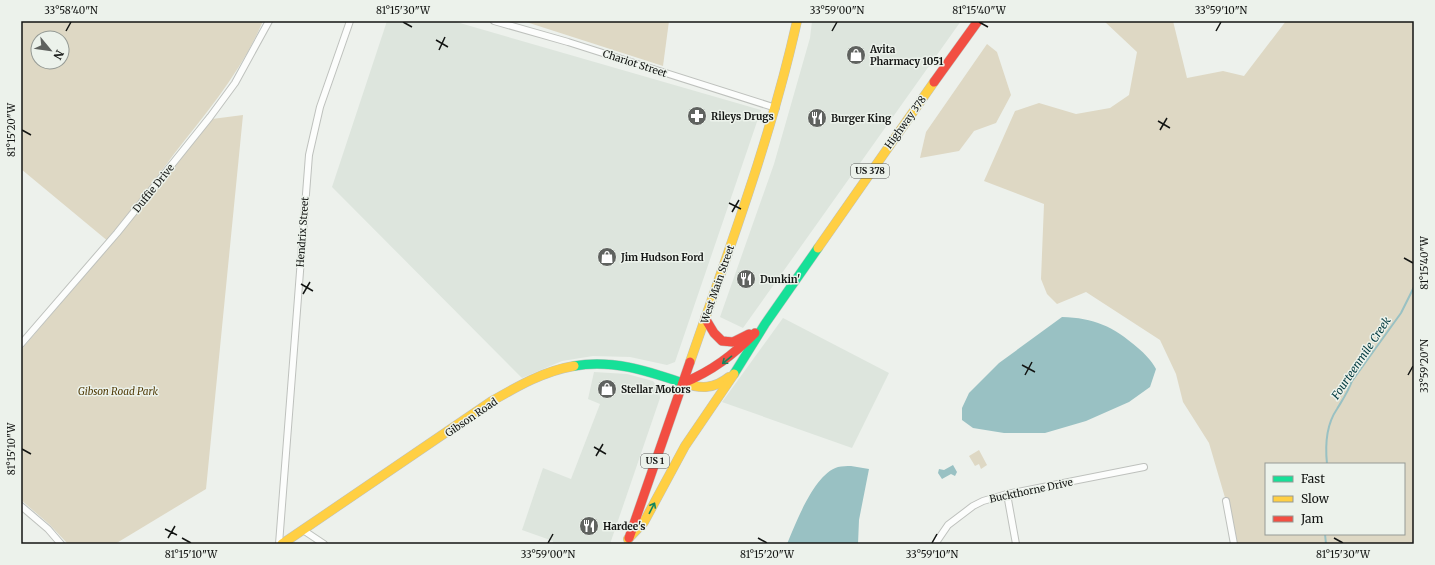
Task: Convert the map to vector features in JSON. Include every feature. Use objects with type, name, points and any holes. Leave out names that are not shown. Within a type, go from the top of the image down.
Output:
[{"type":"main road","name":"West Main Street","points":[[627,542],[662,437],[683,383],[776,108],[797,21]]},
{"type":"main road","name":"Highway 378","points":[[766,324],[882,154],[978,21]]},
{"type":"main road","points":[[705,318],[715,336],[726,343],[733,343],[766,324]]},
{"type":"main road","name":"US 378","points":[[627,542],[644,522],[685,446],[766,324]]},
{"type":"main road","name":"US 378","points":[[683,383],[710,372],[727,361],[766,324]]},
{"type":"main road","name":"Gibson Road","points":[[281,544],[508,393],[551,372],[569,367],[618,364],[645,370],[700,389],[712,388],[724,381],[736,369]]},
{"type":"street","name":"Duffie Drive","points":[[21,344],[117,233],[210,117],[235,83],[269,21]]},
{"type":"street","name":"Hendrix Street","points":[[281,544],[309,154],[320,107],[350,21]]},
{"type":"street","name":"Chariot Street","points":[[494,21],[568,42],[776,108]]},
{"type":"street","name":"Buckthorne Drive","points":[[935,544],[948,526],[973,506],[1007,494],[1144,467]]},
{"type":"street","points":[[1007,494],[1016,544]]},
{"type":"street","points":[[1226,501],[1234,544]]},
{"type":"street","points":[[21,506],[48,529],[61,544]]},
{"type":"street","points":[[303,530],[324,544]]},
{"type":"shaded area","points":[[387,21],[453,21],[761,110],[675,362],[667,365],[630,357],[593,356],[562,361],[522,378],[332,187]]},
{"type":"shaded area","points":[[812,21],[961,21],[743,328],[720,317],[774,164],[810,38]]},
{"type":"shaded area","points":[[783,318],[889,373],[852,448],[722,402]]},
{"type":"shaded area","points":[[594,372],[627,374],[653,381],[659,389],[660,398],[610,544],[552,544],[553,541],[522,530],[543,468],[571,479],[600,404],[588,399]]},
{"type":"green space","points":[[21,21],[263,21],[245,57],[223,90],[109,242],[21,169]]},
{"type":"green space","points":[[523,21],[669,21],[663,66]]},
{"type":"green space","points":[[1104,21],[1173,21],[1187,78],[1223,71],[1244,76],[1286,21],[1414,21],[1414,544],[1234,544],[1226,501],[1209,443],[1183,402],[1176,374],[1160,340],[1086,292],[1057,304],[1047,294],[1041,279],[1044,204],[984,181],[1015,111],[1039,103],[1076,114],[1110,108],[1129,95],[1137,52]]},
{"type":"green space","points":[[987,44],[997,52],[1011,95],[996,123],[974,131],[959,151],[920,158],[926,132]]},
{"type":"green space","name":"Gibson Road Park","points":[[243,115],[206,489],[115,544],[68,544],[49,524],[21,500],[21,350],[121,233],[212,119]]},
{"type":"green space","points":[[979,450],[987,465],[981,469],[979,464],[975,466],[969,456]]},
{"type":"water","points":[[1062,317],[1094,321],[1129,340],[1145,355],[1156,369],[1150,387],[1129,402],[1086,421],[1045,433],[1004,433],[973,428],[962,420],[962,408],[969,393],[999,363]]},
{"type":"water","points":[[953,465],[957,472],[955,476],[951,474],[942,479],[938,473],[939,469],[944,470]]},
{"type":"water","points":[[851,466],[869,469],[859,520],[858,544],[787,544],[807,500],[821,479],[829,471],[838,467]]},
{"type":"waterway","name":"Fourteenmile Creek","points":[[1327,463],[1327,435],[1333,415],[1352,381],[1401,313],[1414,287]]},
{"type":"waterway","name":"Fourteenmile Creek","points":[[1325,535],[1326,544]]},
{"type":"traffic: fast","points":[[734,374],[765,324],[818,248]]},
{"type":"traffic: fast","points":[[574,366],[602,364],[629,367],[683,383]]},
{"type":"traffic: slow","points":[[690,362],[762,151],[787,65],[797,21]]},
{"type":"traffic: slow","points":[[818,248],[934,82]]},
{"type":"traffic: slow","points":[[282,544],[492,401],[542,375],[574,366]]},
{"type":"traffic: slow","points":[[628,539],[644,522],[685,446],[734,374]]},
{"type":"traffic: slow","points":[[683,383],[707,387],[718,384],[729,377]]},
{"type":"traffic: jam","points":[[934,82],[978,21]]},
{"type":"traffic: jam","points":[[705,318],[714,333],[722,341],[733,342],[749,334]]},
{"type":"traffic: jam","points":[[683,383],[722,362],[755,333]]},
{"type":"traffic: jam","points":[[629,538],[690,362]]},
{"type":"place","name":"Avita Pharmacy 1051","points":[[856,55]]},
{"type":"place","name":"Rileys Drugs","points":[[697,116]]},
{"type":"place","name":"Burger King","points":[[817,118]]},
{"type":"place","name":"Jim Hudson Ford","points":[[607,257]]},
{"type":"place","name":"Dunkin'","points":[[746,279]]},
{"type":"place","name":"Stellar Motors","points":[[607,389]]},
{"type":"place","name":"Hardee's","points":[[589,526]]}]
